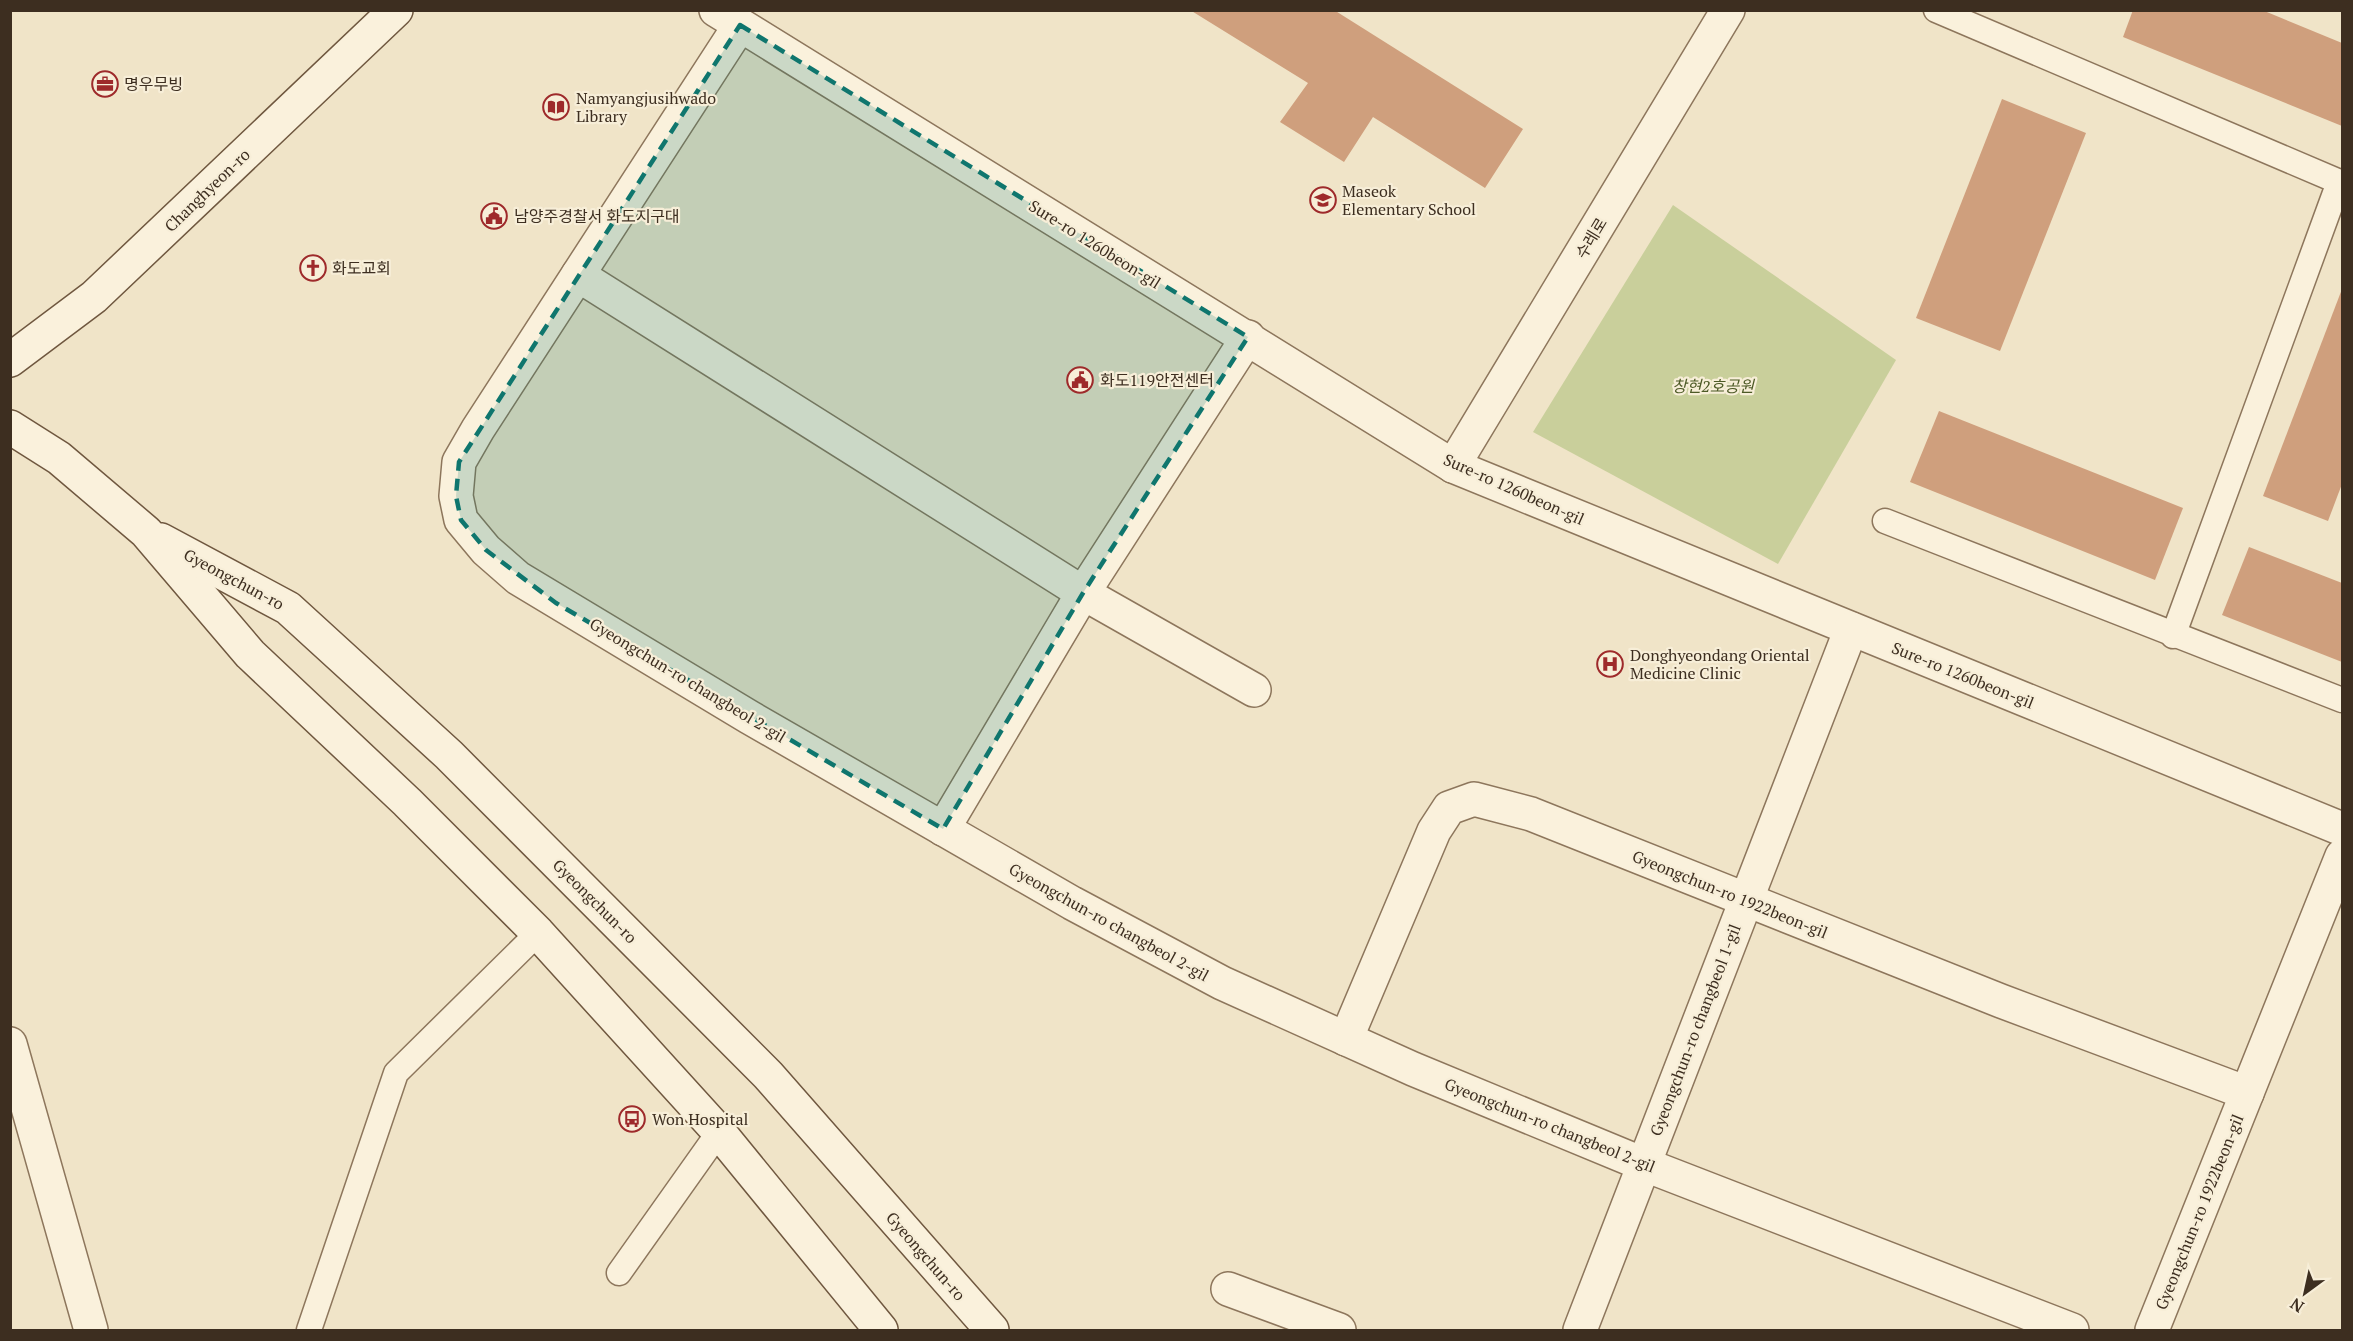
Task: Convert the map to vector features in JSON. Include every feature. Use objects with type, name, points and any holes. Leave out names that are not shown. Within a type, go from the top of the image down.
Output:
[{"type":"street","name":"Changhyeon-ro","points":[[10,360],[94,297],[396,10]]},
{"type":"street","name":"수레로","points":[[1453,466],[1728,10]]},
{"type":"street","name":"Sure-ro 1260beon-gil","points":[[728,18],[1248,337],[1453,466],[2343,829]]},
{"type":"street","name":"Gyeongchun-ro changbeol 2-gil","points":[[728,18],[578,274],[459,462],[456,496],[461,520],[486,550],[518,578],[547,597],[1072,903],[1222,983],[1346,1039],[1643,1164],[2072,1330]]},
{"type":"street","points":[[578,274],[1083,593],[1254,690]]},
{"type":"street","points":[[943,829],[1083,593],[1248,337]]},
{"type":"street","name":"Gyeongchun-ro","points":[[10,427],[59,458],[146,532],[250,654],[407,802],[538,933],[719,1132],[880,1330]]},
{"type":"street","name":"Gyeongchun-ro","points":[[146,532],[288,608],[449,755],[768,1075],[992,1330]]},
{"type":"street","name":"Gyeongchun-ro changbeol 1-gil","points":[[1580,1330],[1851,629]]},
{"type":"street","name":"Gyeongchun-ro 1922beon-gil","points":[[1346,1039],[1434,831],[1449,808],[1474,799],[1531,814],[2001,1001],[2247,1093]]},
{"type":"street","name":"Gyeongchun-ro 1922beon-gil","points":[[2152,1330],[2343,856]]},
{"type":"street","points":[[10,1044],[90,1330]]},
{"type":"street","points":[[1228,1289],[1339,1330]]},
{"type":"lane","points":[[1936,10],[2341,182],[2173,636]]},
{"type":"lane","points":[[1885,521],[2173,636],[2343,700]]},
{"type":"lane","points":[[309,1330],[396,1072],[538,933]]},
{"type":"lane","points":[[619,1273],[719,1132]]},
{"type":"highlighted area","points":[[740,25],[1248,337],[1083,593],[943,829],[556,603],[486,550],[461,520],[456,496],[459,462]]},
{"type":"green space","name":"창현2호공원","points":[[1673,205],[1896,360],[1778,564],[1533,432]]},
{"type":"building","points":[[1190,10],[1334,10],[1523,129],[1485,188],[1373,117],[1344,162],[1280,122],[1308,83]]},
{"type":"building","points":[[2133,10],[2262,10],[2342,43],[2342,126],[2123,37]]},
{"type":"building","points":[[2002,99],[2086,133],[2000,351],[1916,318]]},
{"type":"building","points":[[2342,289],[2342,484],[2328,521],[2263,496]]},
{"type":"building","points":[[1939,411],[2183,508],[2155,580],[1910,482]]},
{"type":"building","points":[[2249,547],[2342,583],[2342,662],[2222,615]]},
{"type":"place","name":"명우무빙","points":[[105,84]]},
{"type":"place","name":"Namyangjusihwado Library","points":[[556,107]]},
{"type":"place","name":"Maseok Elementary School","points":[[1323,200]]},
{"type":"place","name":"남양주경찰서 화도지구대","points":[[494,216]]},
{"type":"place","name":"화도교회","points":[[313,268]]},
{"type":"place","name":"화도119안전센터","points":[[1080,380]]},
{"type":"place","name":"Donghyeondang Oriental Medicine Clinic","points":[[1610,664]]},
{"type":"place","name":"Won Hospital","points":[[632,1119]]}]
